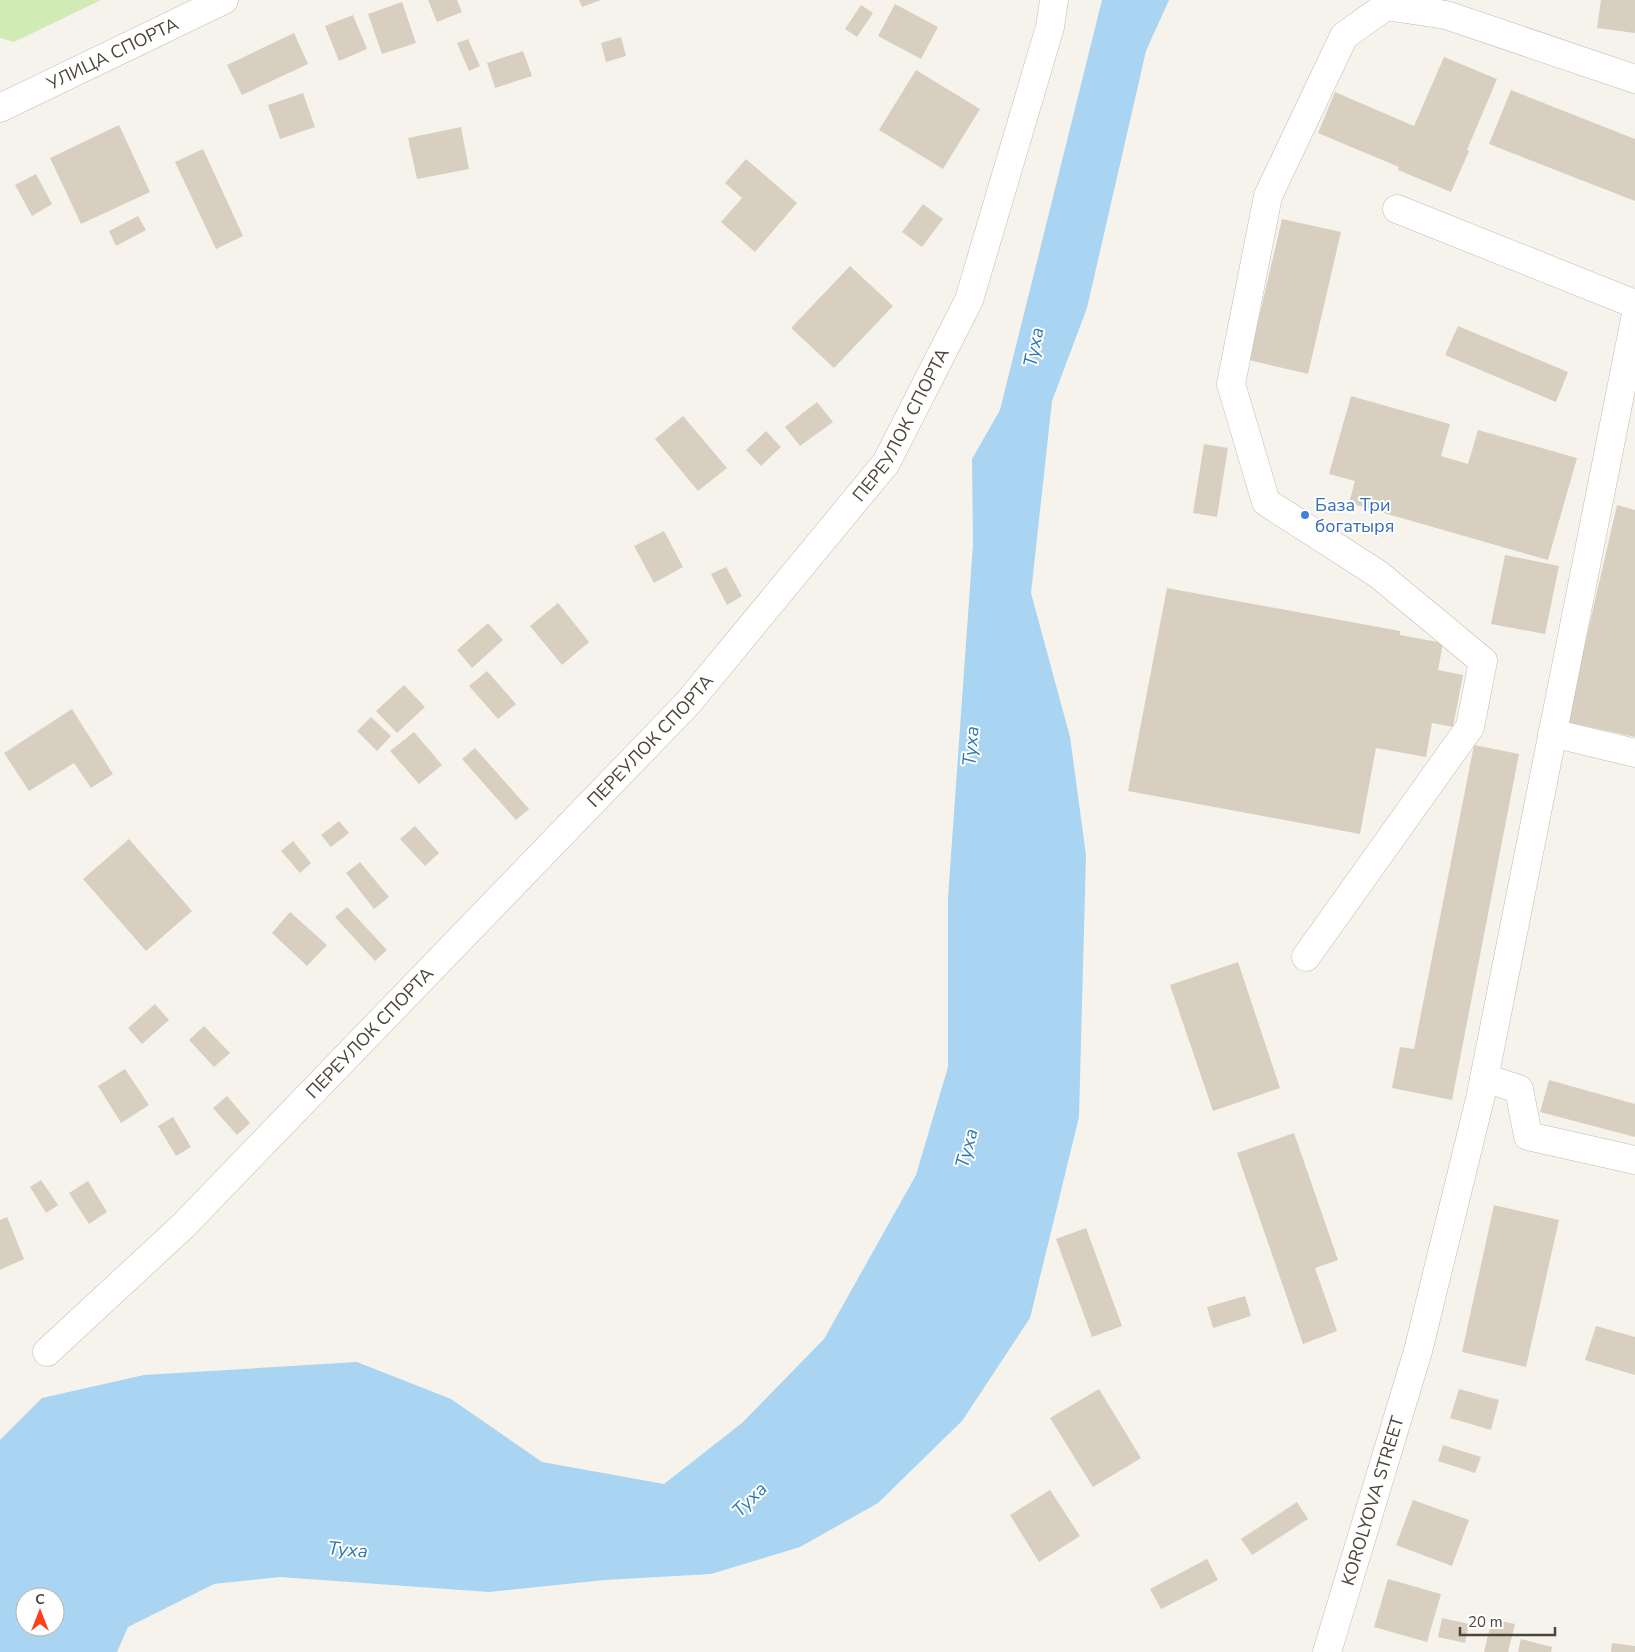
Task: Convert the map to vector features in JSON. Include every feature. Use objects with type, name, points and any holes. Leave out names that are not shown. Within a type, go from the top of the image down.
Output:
[{"type":"street","name":"УЛИЦА СПОРТА","points":[[0,108],[224,0]]},
{"type":"street","name":"ПЕРЕУЛОК СПОРТА","points":[[47,1352],[183,1226],[688,703],[886,463],[969,300],[1050,27],[1054,0]]},
{"type":"street","points":[[1306,957],[1470,727],[1483,661],[1378,574],[1266,502],[1231,384],[1268,196],[1344,36],[1386,6],[1446,15],[1635,79]]},
{"type":"street","points":[[1397,209],[1635,304]]},
{"type":"street","name":"KOROLYOVA STREET","points":[[1327,1652],[1418,1351],[1484,1078],[1635,319]]},
{"type":"street","points":[[1552,733],[1635,753]]},
{"type":"street","points":[[1484,1078],[1519,1090],[1528,1136],[1635,1160]]},
{"type":"green space","points":[[0,0],[101,0],[14,42],[0,38]]},
{"type":"water","name":"Туха","points":[[1102,0],[1169,0],[1146,51],[1087,308],[1052,401],[1031,593],[1070,737],[1086,855],[1079,1117],[1030,1318],[962,1421],[878,1503],[800,1547],[711,1574],[605,1580],[489,1592],[280,1577],[214,1584],[128,1627],[117,1652],[0,1652],[0,1440],[42,1398],[144,1375],[357,1362],[451,1399],[542,1462],[664,1484],[742,1423],[824,1339],[916,1175],[948,1067],[948,898],[973,544],[972,459],[1000,410]]},
{"type":"building","points":[[428,0],[457,0],[462,12],[437,22]]},
{"type":"building","points":[[579,0],[601,0],[582,7]]},
{"type":"building","points":[[1601,0],[1635,0],[1635,33],[1597,28]]},
{"type":"building","points":[[402,2],[416,43],[382,54],[368,14]]},
{"type":"building","points":[[895,4],[938,27],[921,59],[878,36]]},
{"type":"building","points":[[861,5],[873,13],[857,37],[845,29]]},
{"type":"building","points":[[353,15],[367,49],[339,61],[325,26]]},
{"type":"building","points":[[294,33],[308,64],[242,95],[227,65]]},
{"type":"building","points":[[621,37],[626,56],[606,62],[601,43]]},
{"type":"building","points":[[468,39],[480,66],[469,71],[457,43]]},
{"type":"building","points":[[523,51],[532,76],[495,88],[487,63]]},
{"type":"building","points":[[1444,57],[1497,79],[1451,192],[1398,170],[1399,167],[1318,133],[1335,92],[1414,126]]},
{"type":"building","points":[[916,70],[980,109],[943,169],[879,130]]},
{"type":"building","points":[[1511,90],[1635,139],[1635,201],[1489,144]]},
{"type":"building","points":[[303,93],[315,127],[280,139],[268,105]]},
{"type":"building","points":[[119,125],[150,192],[81,224],[50,158]]},
{"type":"building","points":[[461,127],[469,169],[417,179],[408,138]]},
{"type":"building","points":[[203,149],[243,236],[216,249],[175,162]]},
{"type":"building","points":[[746,159],[797,203],[755,252],[721,222],[742,198],[725,183]]},
{"type":"building","points":[[36,174],[52,204],[32,216],[15,185]]},
{"type":"building","points":[[923,204],[943,219],[922,247],[902,232]]},
{"type":"building","points":[[138,216],[146,230],[116,246],[109,231]]},
{"type":"building","points":[[1282,219],[1341,232],[1308,374],[1249,360]]},
{"type":"building","points":[[850,266],[893,306],[834,368],[791,328]]},
{"type":"building","points":[[1458,326],[1568,372],[1556,402],[1445,355]]},
{"type":"building","points":[[1351,396],[1450,424],[1441,456],[1468,464],[1478,430],[1577,458],[1548,560],[1349,503],[1355,481],[1329,474]]},
{"type":"building","points":[[817,402],[833,422],[800,446],[785,427]]},
{"type":"building","points":[[683,416],[727,468],[698,491],[655,439]]},
{"type":"building","points":[[766,431],[781,447],[761,466],[746,450]]},
{"type":"building","points":[[1204,444],[1228,448],[1217,517],[1193,513]]},
{"type":"building","points":[[1617,505],[1635,510],[1635,737],[1567,722]]},
{"type":"building","points":[[664,531],[683,567],[654,583],[634,546]]},
{"type":"building","points":[[1505,555],[1559,566],[1545,634],[1491,624]]},
{"type":"building","points":[[726,567],[742,596],[727,605],[711,574]]},
{"type":"building","points":[[1167,588],[1400,631],[1400,635],[1443,643],[1438,670],[1463,675],[1453,727],[1432,723],[1426,757],[1376,748],[1360,834],[1128,791]]},
{"type":"building","points":[[558,603],[589,642],[562,665],[530,626]]},
{"type":"building","points":[[488,623],[503,640],[472,668],[457,650]]},
{"type":"building","points":[[487,671],[516,704],[498,719],[469,686]]},
{"type":"building","points":[[404,685],[425,707],[397,733],[376,711]]},
{"type":"building","points":[[72,709],[113,774],[91,788],[74,763],[29,791],[4,753]]},
{"type":"building","points":[[371,717],[391,736],[377,751],[357,731]]},
{"type":"building","points":[[414,732],[442,765],[419,784],[390,751]]},
{"type":"building","points":[[1474,745],[1519,754],[1452,1100],[1392,1088],[1400,1047],[1414,1049]]},
{"type":"building","points":[[475,748],[529,809],[516,820],[462,759]]},
{"type":"building","points":[[339,821],[349,833],[331,847],[321,835]]},
{"type":"building","points":[[415,826],[439,853],[425,866],[400,839]]},
{"type":"building","points":[[129,839],[192,911],[146,951],[83,879]]},
{"type":"building","points":[[293,841],[311,863],[300,873],[281,851]]},
{"type":"building","points":[[360,862],[389,897],[374,909],[346,873]]},
{"type":"building","points":[[347,907],[387,950],[375,961],[335,917]]},
{"type":"building","points":[[290,912],[327,945],[307,966],[272,933]]},
{"type":"building","points":[[1238,962],[1280,1088],[1213,1111],[1170,985]]},
{"type":"building","points":[[155,1004],[169,1020],[142,1044],[128,1028]]},
{"type":"building","points":[[204,1026],[230,1053],[214,1067],[189,1040]]},
{"type":"building","points":[[125,1069],[149,1105],[121,1123],[98,1086]]},
{"type":"building","points":[[1549,1080],[1635,1104],[1635,1137],[1540,1112]]},
{"type":"building","points":[[227,1096],[250,1123],[237,1135],[213,1108]]},
{"type":"building","points":[[173,1117],[191,1147],[176,1156],[158,1126]]},
{"type":"building","points":[[1294,1133],[1338,1260],[1315,1268],[1337,1331],[1303,1344],[1237,1153]]},
{"type":"building","points":[[41,1180],[58,1205],[46,1213],[30,1187]]},
{"type":"building","points":[[88,1181],[107,1212],[89,1224],[69,1193]]},
{"type":"building","points":[[1494,1205],[1559,1220],[1526,1367],[1462,1352]]},
{"type":"building","points":[[7,1217],[24,1259],[0,1270],[0,1220]]},
{"type":"building","points":[[1086,1228],[1122,1326],[1092,1337],[1056,1239]]},
{"type":"building","points":[[1245,1296],[1251,1316],[1213,1328],[1207,1307]]},
{"type":"building","points":[[1596,1326],[1635,1337],[1635,1375],[1585,1360]]},
{"type":"building","points":[[1099,1389],[1141,1458],[1093,1487],[1050,1418]]},
{"type":"building","points":[[1459,1389],[1499,1400],[1491,1430],[1450,1418]]},
{"type":"building","points":[[1443,1445],[1481,1457],[1475,1473],[1438,1461]]},
{"type":"building","points":[[1050,1490],[1080,1536],[1039,1562],[1010,1515]]},
{"type":"building","points":[[1413,1500],[1469,1520],[1452,1566],[1396,1545]]},
{"type":"building","points":[[1297,1502],[1308,1519],[1252,1555],[1241,1539]]},
{"type":"building","points":[[1207,1559],[1218,1580],[1161,1609],[1150,1589]]},
{"type":"building","points":[[1388,1579],[1441,1594],[1427,1642],[1374,1627]]},
{"type":"building","points":[[1442,1618],[1469,1624],[1465,1643],[1438,1637]]},
{"type":"building","points":[[1492,1619],[1515,1624],[1508,1652],[1484,1652]]},
{"type":"building","points":[[1521,1639],[1552,1647],[1551,1652],[1518,1652]]},
{"type":"building","points":[[1612,1643],[1635,1646],[1635,1652],[1611,1652]]},
{"type":"place","name":"База Три богатыря","points":[[1305,515]]}]
